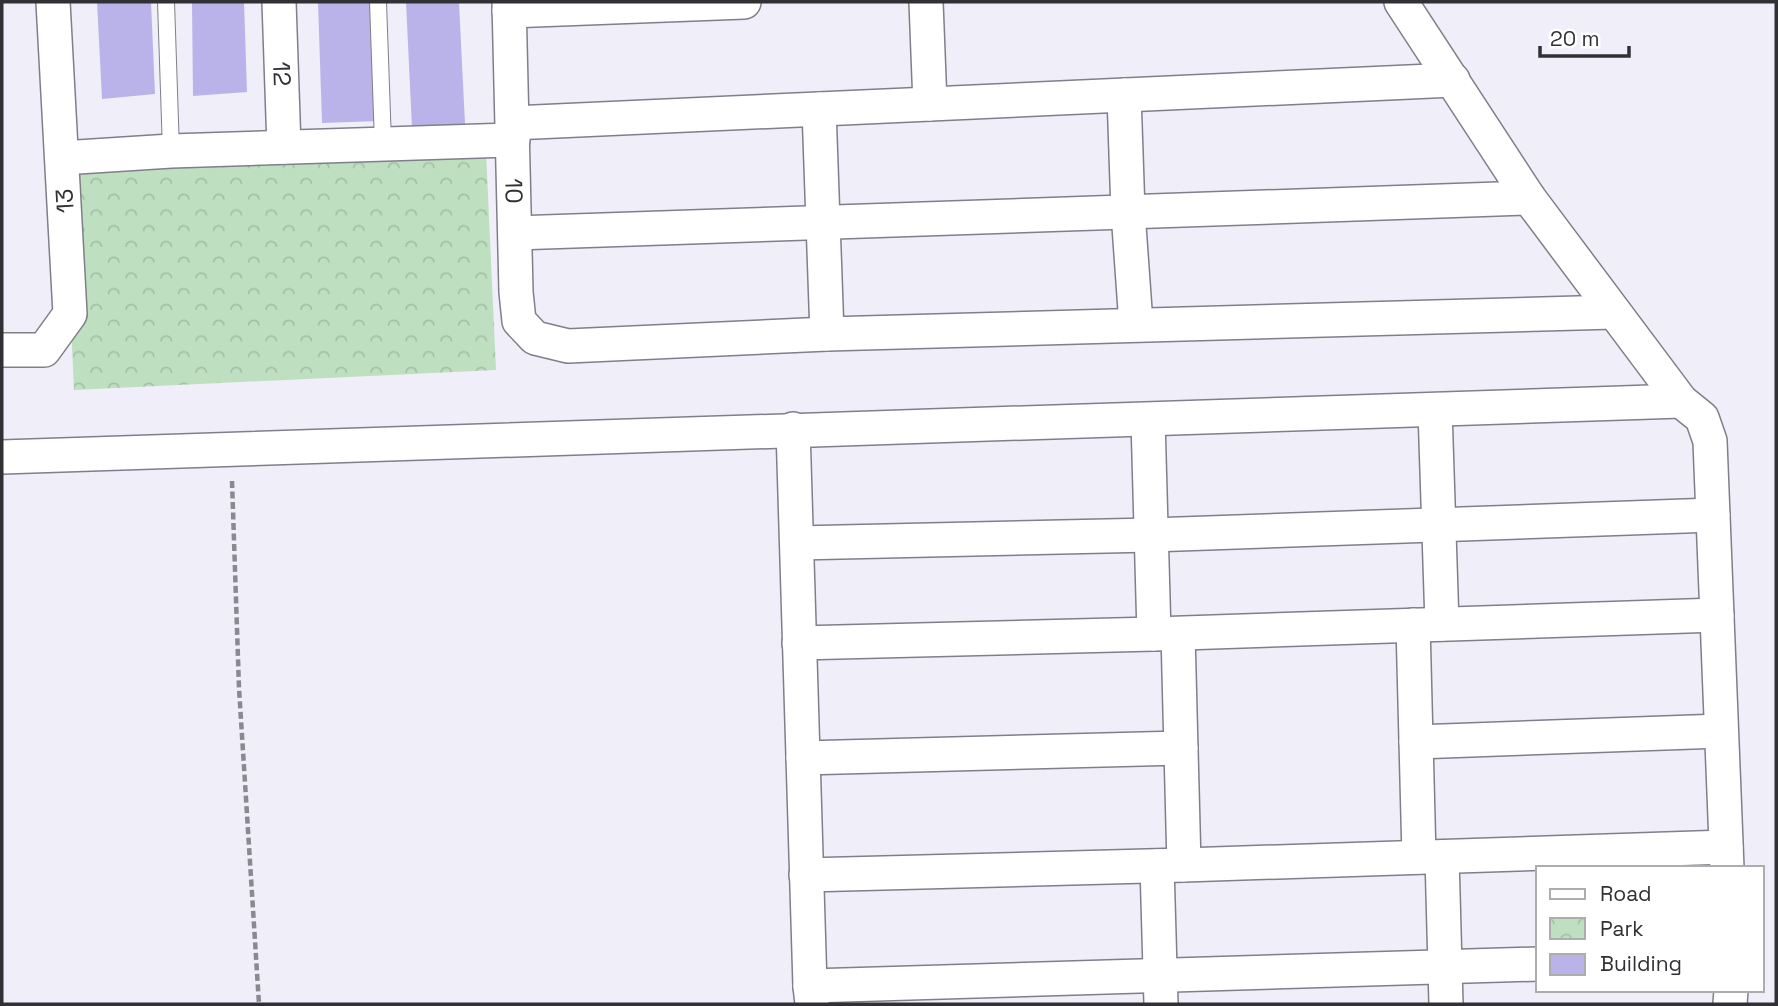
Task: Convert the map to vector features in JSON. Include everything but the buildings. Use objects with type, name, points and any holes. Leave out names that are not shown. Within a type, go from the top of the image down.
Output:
[{"type":"street","name":"13","points":[[2,351],[44,350],[70,314],[53,2]]},
{"type":"street","name":"12","points":[[279,2],[284,147]]},
{"type":"street","points":[[509,6],[744,2]]},
{"type":"street","points":[[926,2],[930,104]]},
{"type":"street","points":[[806,875],[1431,857],[1726,857],[1710,441],[1702,418],[1681,401],[1529,198],[1401,2]]},
{"type":"street","name":"10","points":[[509,6],[519,321],[535,338],[568,346],[827,334],[1614,312]]},
{"type":"street","points":[[62,158],[383,143],[819,109],[1452,80]]},
{"type":"street","points":[[1124,95],[1136,324]]},
{"type":"street","points":[[819,109],[827,334]]},
{"type":"street","points":[[515,233],[1529,198]]},
{"type":"street","points":[[2,457],[1681,401]]},
{"type":"street","points":[[1435,410],[1439,524],[1416,741],[1445,967],[1446,1004]]},
{"type":"street","points":[[1148,420],[1151,534],[1181,748],[1161,991]]},
{"type":"street","points":[[793,429],[811,995],[1161,991],[1445,967],[1536,964]]},
{"type":"street","points":[[797,543],[1713,515]]},
{"type":"street","points":[[799,643],[1166,634],[1717,615]]},
{"type":"street","points":[[1416,741],[1721,731]]},
{"type":"street","points":[[803,758],[1181,748]]},
{"type":"lane","points":[[166,2],[171,151]]},
{"type":"lane","points":[[378,2],[383,143]]},
{"type":"path","points":[[231,449],[239,688],[259,1004]]},
{"type":"green space","points":[[486,152],[496,370],[74,390],[64,171]]}]
